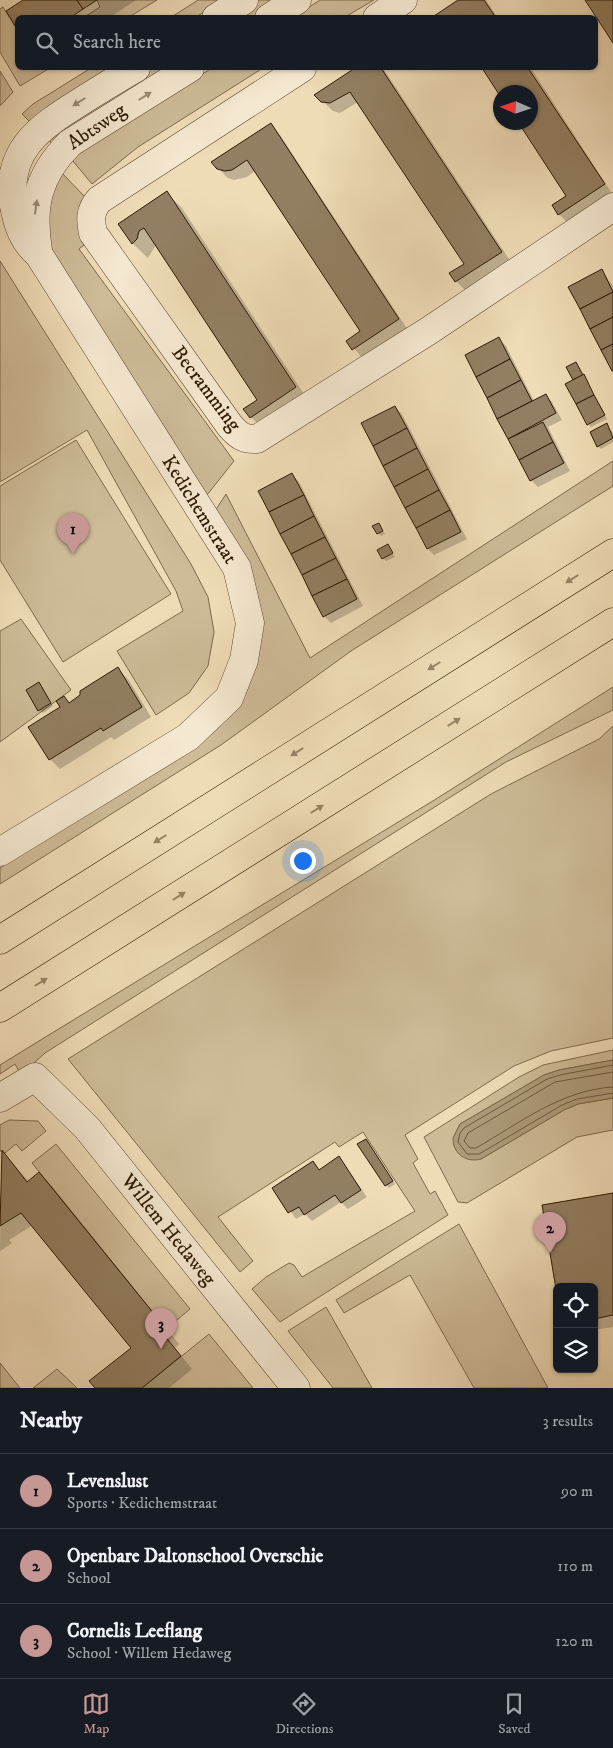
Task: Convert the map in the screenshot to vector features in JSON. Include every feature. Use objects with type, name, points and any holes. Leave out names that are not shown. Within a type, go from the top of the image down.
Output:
[{"type":"highway","points":[[0,940],[613,553]]},
{"type":"highway","points":[[0,1008],[613,622]]},
{"type":"street","points":[[221,15],[244,0]]},
{"type":"street","points":[[274,15],[297,0]]},
{"type":"street","points":[[381,15],[403,0]]},
{"type":"street","name":"Abtsweg","points":[[39,255],[23,237],[17,224],[12,193],[19,155],[28,140],[51,120],[133,70]]},
{"type":"street","name":"Abtsweg","points":[[39,255],[35,230],[36,204],[45,174],[56,158],[70,143],[187,70]]},
{"type":"street","name":"Becramming","points":[[299,70],[99,200],[91,209],[90,222],[93,233],[230,426],[248,440],[257,440],[430,330],[613,208]]},
{"type":"street","name":"Kedichemstraat","points":[[0,852],[188,737],[229,698],[244,660],[250,623],[237,568],[39,255]]},
{"type":"street","name":"Willem Hedaweg","points":[[0,1098],[35,1077],[87,1128],[296,1388]]},
{"type":"shaded area","points":[[97,0],[157,0],[132,15],[88,15],[100,7]]},
{"type":"shaded area","points":[[198,0],[223,0],[199,15],[175,15]]},
{"type":"shaded area","points":[[258,0],[280,0],[255,15],[236,15]]},
{"type":"shaded area","points":[[320,0],[374,0],[348,15],[297,15]]},
{"type":"shaded area","points":[[3,7],[15,27],[15,70],[47,70],[20,86],[0,52],[0,9]]},
{"type":"shaded area","points":[[88,70],[113,70],[30,122],[22,114],[33,104]]},
{"type":"shaded area","points":[[148,70],[170,70],[53,145],[45,136]]},
{"type":"shaded area","points":[[209,70],[260,70],[138,147],[92,184],[72,160],[78,151]]},
{"type":"shaded area","points":[[0,71],[13,92],[0,106]]},
{"type":"shaded area","points":[[59,170],[86,198],[78,220],[88,242],[79,249],[234,461],[207,495],[49,245],[45,201]]},
{"type":"shaded area","points":[[0,261],[191,564],[208,597],[214,632],[208,666],[189,693],[156,715],[117,651],[183,611],[176,591],[87,430],[0,482]]},
{"type":"shaded area","points":[[76,440],[171,594],[63,662],[0,560],[0,486]]},
{"type":"shaded area","points":[[613,461],[613,486],[351,651],[221,745],[0,884],[0,868],[192,747],[259,652],[215,511],[226,494],[310,658]]},
{"type":"shaded area","points":[[21,619],[71,690],[0,742],[0,631]]},
{"type":"shaded area","points":[[613,687],[613,710],[506,762],[45,1053],[21,1075],[15,1064],[0,1074],[0,1065],[436,799]]},
{"type":"shaded area","points":[[613,726],[613,1038],[551,1051],[514,1066],[405,1135],[418,1159],[413,1163],[430,1194],[435,1191],[448,1215],[280,1322],[252,1289],[266,1277],[289,1263],[294,1265],[302,1277],[415,1211],[363,1132],[339,1147],[335,1142],[218,1217],[253,1261],[240,1272],[68,1059],[491,794],[599,739]]},
{"type":"shaded area","points":[[613,1050],[613,1060],[559,1070],[544,1075],[460,1124],[454,1137],[454,1143],[456,1150],[481,1159],[564,1110],[578,1104],[613,1098],[613,1130],[577,1137],[467,1203],[458,1202],[424,1137],[519,1077],[543,1065]]},
{"type":"shaded area","points":[[9,1120],[38,1121],[46,1131],[22,1151],[16,1144],[5,1153],[0,1151],[0,1125]]},
{"type":"shaded area","points":[[56,1144],[190,1309],[166,1329],[32,1163]]},
{"type":"shaded area","points":[[459,1224],[548,1388],[474,1388],[410,1275],[344,1313],[336,1300]]},
{"type":"shaded area","points":[[326,1307],[372,1388],[333,1388],[288,1331]]},
{"type":"shaded area","points":[[209,1334],[253,1388],[142,1388]]},
{"type":"shaded area","points":[[0,1363],[20,1388],[0,1388]]},
{"type":"shaded area","points":[[57,1369],[77,1388],[33,1388]]},
{"type":"water","points":[[613,1060],[613,1098],[578,1104],[564,1110],[481,1159],[470,1160],[461,1156],[455,1149],[453,1138],[460,1124],[544,1075],[559,1070]]},
{"type":"building","points":[[23,0],[77,0],[83,9],[74,15],[15,15],[15,25],[6,11]]},
{"type":"building","points":[[77,0],[97,0],[83,9]]},
{"type":"building","points":[[458,0],[484,0],[494,15],[436,15]]},
{"type":"building","points":[[585,0],[613,0],[613,43],[598,20],[598,15],[595,15]]},
{"type":"building","points":[[352,70],[382,70],[502,252],[455,282],[449,273],[464,264],[350,92],[330,103],[321,102],[314,95]]},
{"type":"building","points":[[483,70],[529,70],[605,184],[558,215],[552,205],[566,196],[523,130],[538,130],[538,85],[493,85]]},
{"type":"building","points":[[271,123],[399,319],[352,350],[346,341],[360,331],[247,160],[232,170],[225,171],[217,169],[211,162]]},
{"type":"building","points":[[167,191],[296,387],[250,418],[243,409],[257,400],[144,228],[139,231],[137,239],[132,244],[118,224]]},
{"type":"building","points":[[602,269],[613,292],[580,309],[568,287]]},
{"type":"building","points":[[613,292],[613,317],[590,329],[580,309]]},
{"type":"building","points":[[613,317],[613,344],[601,350],[590,329]]},
{"type":"building","points":[[499,337],[510,359],[476,377],[465,355]]},
{"type":"building","points":[[613,344],[613,371],[612,371],[601,350]]},
{"type":"building","points":[[510,359],[521,380],[487,398],[476,377]]},
{"type":"building","points":[[576,362],[583,375],[573,380],[566,367]]},
{"type":"building","points":[[584,374],[594,395],[576,404],[565,384]]},
{"type":"building","points":[[521,380],[532,401],[497,419],[487,398]]},
{"type":"building","points":[[546,394],[556,413],[508,439],[497,419]]},
{"type":"building","points":[[594,395],[605,415],[587,425],[576,404]]},
{"type":"building","points":[[395,406],[407,428],[373,446],[361,423]]},
{"type":"building","points":[[543,422],[553,442],[519,460],[508,439]]},
{"type":"building","points":[[607,423],[613,438],[597,447],[590,432]]},
{"type":"building","points":[[407,428],[417,448],[383,466],[373,446]]},
{"type":"building","points":[[553,442],[564,463],[530,481],[519,460]]},
{"type":"building","points":[[417,448],[428,469],[394,487],[383,466]]},
{"type":"building","points":[[428,469],[439,490],[405,508],[394,487]]},
{"type":"building","points":[[292,473],[304,495],[269,512],[258,491]]},
{"type":"building","points":[[439,490],[450,510],[416,528],[405,508]]},
{"type":"building","points":[[304,495],[314,516],[280,534],[269,512]]},
{"type":"building","points":[[450,510],[461,532],[427,549],[416,528]]},
{"type":"building","points":[[314,516],[325,537],[291,554],[280,534]]},
{"type":"building","points":[[379,523],[383,531],[377,534],[372,526]]},
{"type":"building","points":[[325,537],[336,558],[302,575],[291,554]]},
{"type":"building","points":[[388,544],[393,553],[382,559],[377,550]]},
{"type":"building","points":[[336,558],[347,579],[312,596],[302,575]]},
{"type":"building","points":[[347,579],[357,599],[323,617],[312,596]]},
{"type":"building","points":[[118,667],[142,707],[103,731],[101,728],[49,760],[28,727],[60,707],[56,701],[64,696],[69,703],[80,695],[80,691]]},
{"type":"building","points":[[39,682],[51,703],[38,711],[26,690]]},
{"type":"building","points":[[366,1139],[393,1181],[385,1186],[357,1144]]},
{"type":"building","points":[[2,1150],[27,1182],[39,1172],[168,1331],[164,1335],[181,1356],[142,1388],[95,1388],[89,1381],[131,1348],[21,1213],[0,1226]]},
{"type":"building","points":[[339,1156],[361,1190],[341,1203],[335,1195],[304,1215],[299,1207],[288,1213],[272,1188],[313,1161],[319,1170]]},
{"type":"building","points":[[613,1193],[613,1315],[598,1318],[598,1283],[555,1283],[542,1205]]},
{"type":"place","name":"Levenslust","points":[[73,554]]},
{"type":"place","name":"Openbare Daltonschool Overschie","points":[[550,1253]]},
{"type":"place","name":"Cornelis Leeflang","points":[[161,1349]]}]
